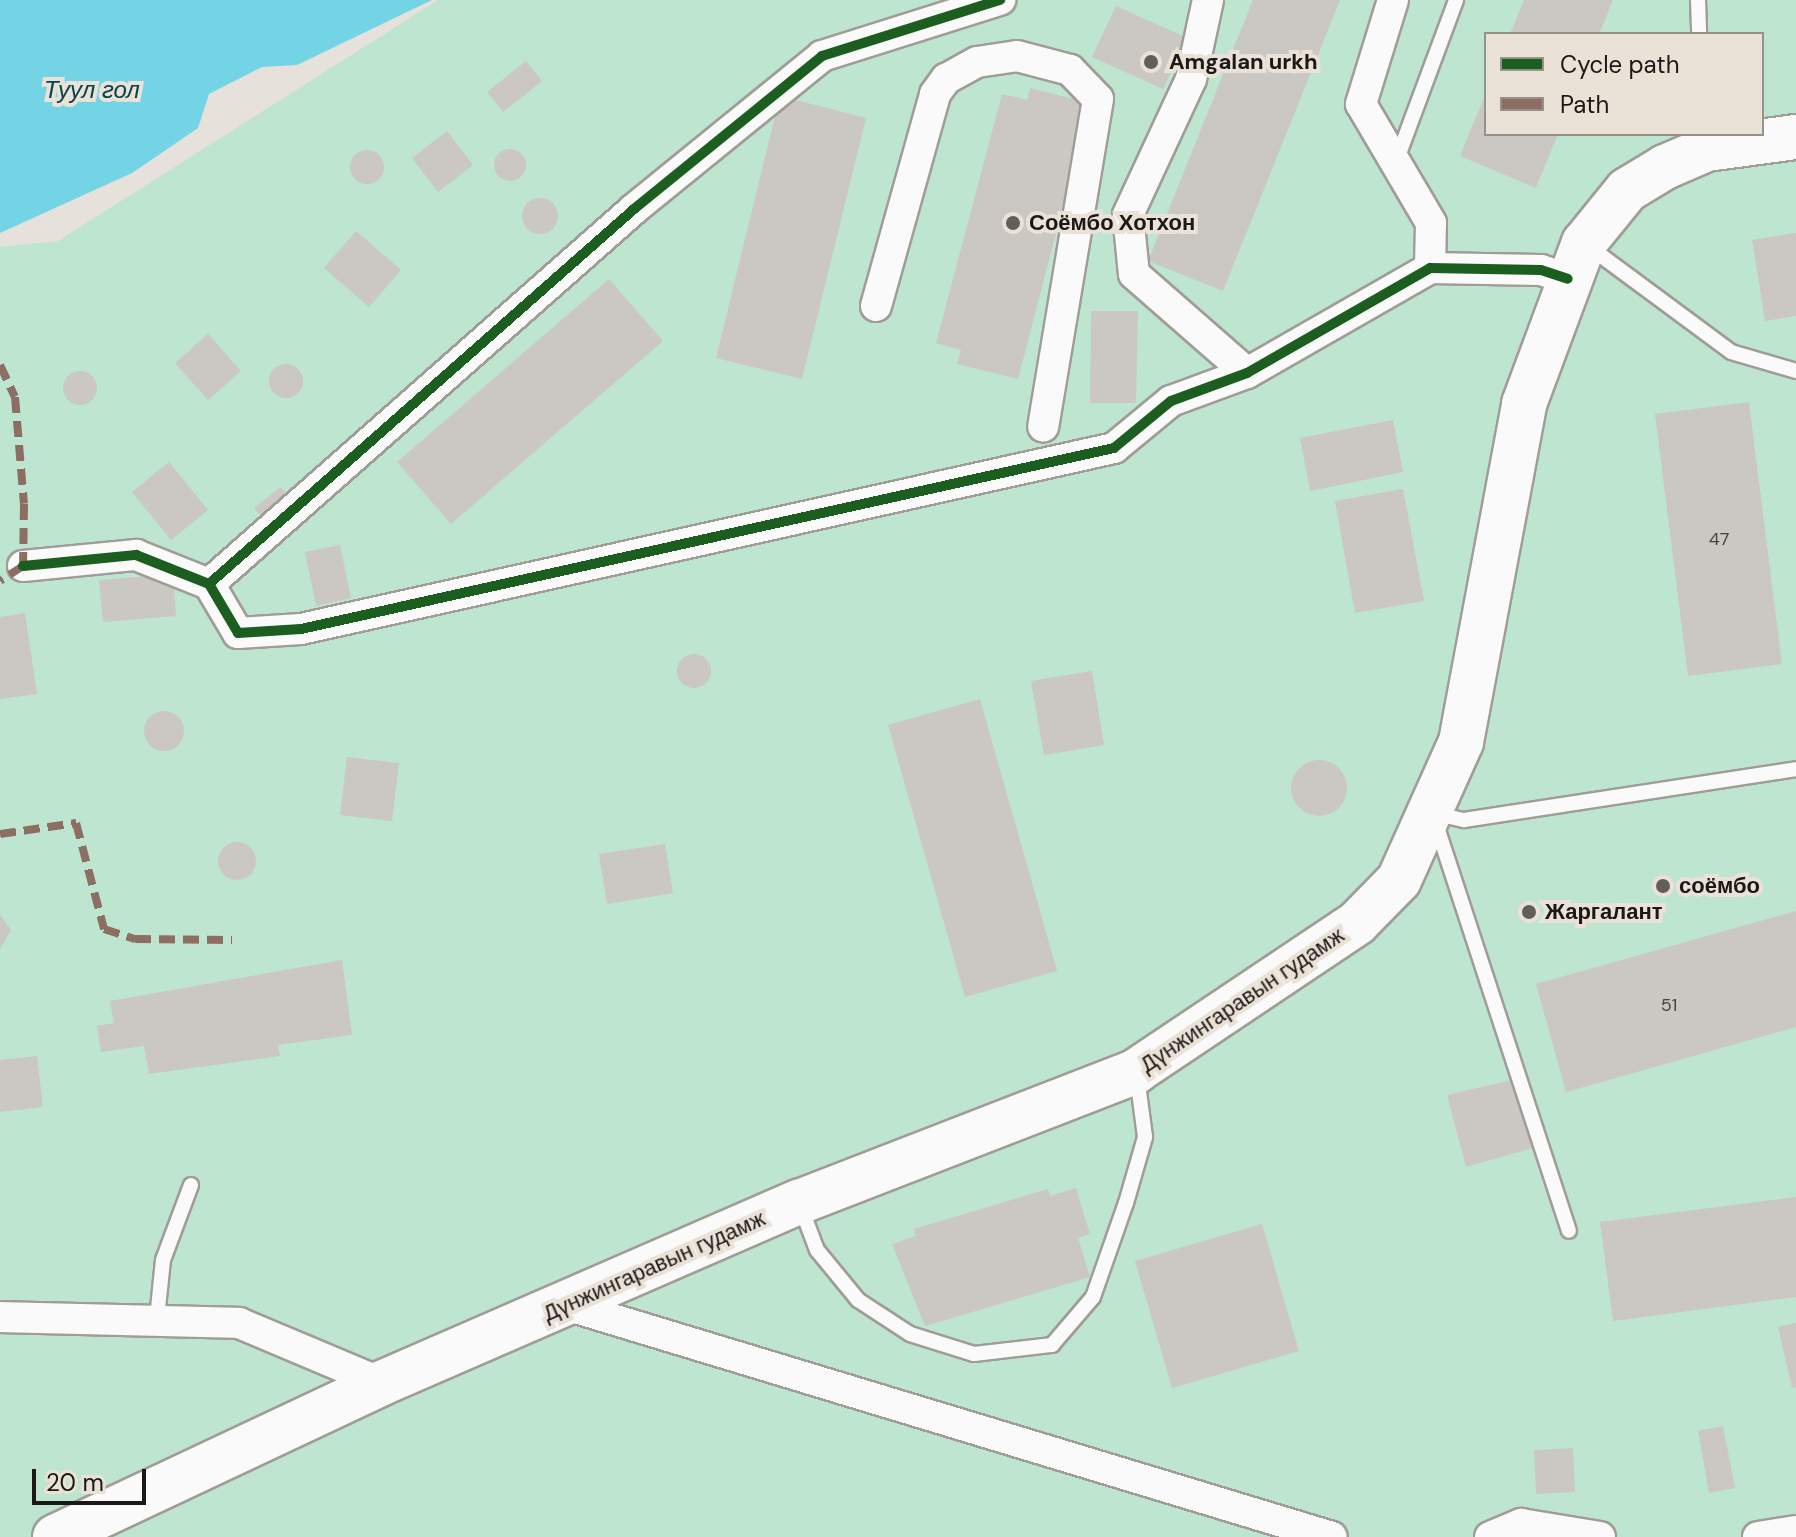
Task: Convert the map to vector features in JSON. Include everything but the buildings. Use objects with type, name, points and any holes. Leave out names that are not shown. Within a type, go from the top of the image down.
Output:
[{"type":"main road","name":"Дүнжингаравын гудамж","points":[[55,1537],[382,1383],[799,1202],[1136,1071],[1357,923],[1399,880],[1433,813],[1461,742],[1524,404],[1576,261],[1627,190],[1706,141],[1796,137]]},
{"type":"street","points":[[209,584],[634,209],[822,56],[1000,0]]},
{"type":"street","points":[[1208,0],[1191,79],[1128,215],[1134,274],[1247,373]]},
{"type":"street","points":[[1393,0],[1361,104],[1397,160],[1431,223],[1430,268]]},
{"type":"street","points":[[876,306],[935,94],[946,79],[977,62],[1017,56],[1070,70],[1098,99],[1043,426]]},
{"type":"street","points":[[23,566],[136,555],[209,584],[232,626],[247,636],[400,609],[1114,448],[1171,401],[1247,373],[1430,268],[1541,270],[1576,261]]},
{"type":"street","points":[[566,1305],[1332,1537]]},
{"type":"street","points":[[0,1317],[157,1318],[239,1323],[283,1335],[382,1383]]},
{"type":"street","points":[[1490,1537],[1521,1524],[1600,1537]]},
{"type":"street","points":[[1758,1537],[1796,1531]]},
{"type":"lane","points":[[1397,160],[1456,0]]},
{"type":"lane","points":[[1698,0],[1699,32]]},
{"type":"lane","points":[[1576,261],[1731,352],[1796,371]]},
{"type":"lane","points":[[1433,813],[1464,820],[1796,769]]},
{"type":"lane","points":[[1433,813],[1569,1231]]},
{"type":"lane","points":[[799,1202],[817,1250],[858,1300],[910,1334],[974,1354],[1052,1345],[1093,1297],[1126,1203],[1145,1137],[1136,1071]]},
{"type":"lane","points":[[157,1318],[163,1260],[191,1185]]},
{"type":"green space","points":[[438,0],[1796,0],[1796,1537],[0,1537],[0,247],[58,241]]},
{"type":"water","name":"Туул гол","points":[[0,0],[432,0],[297,65],[262,67],[209,94],[198,128],[132,173],[0,233]]},
{"type":"marked path","points":[[0,365],[15,397],[24,504],[23,566],[0,581]]},
{"type":"marked path","points":[[0,834],[76,823],[104,929],[135,939],[232,940]]},
{"type":"cycle path","points":[[209,584],[634,209],[822,56],[1000,0]]},
{"type":"cycle path","points":[[23,566],[136,555],[209,584],[238,633],[301,629],[1114,448],[1171,401],[1247,373],[1430,268],[1541,270],[1568,279]]},
{"type":"place","name":"Amgalan urkh","points":[[1151,62]]},
{"type":"place","name":"Соёмбо Хотхон","points":[[1013,223]]},
{"type":"place","name":"соёмбо","points":[[1663,886]]},
{"type":"place","name":"Жаргалант","points":[[1529,912]]}]
